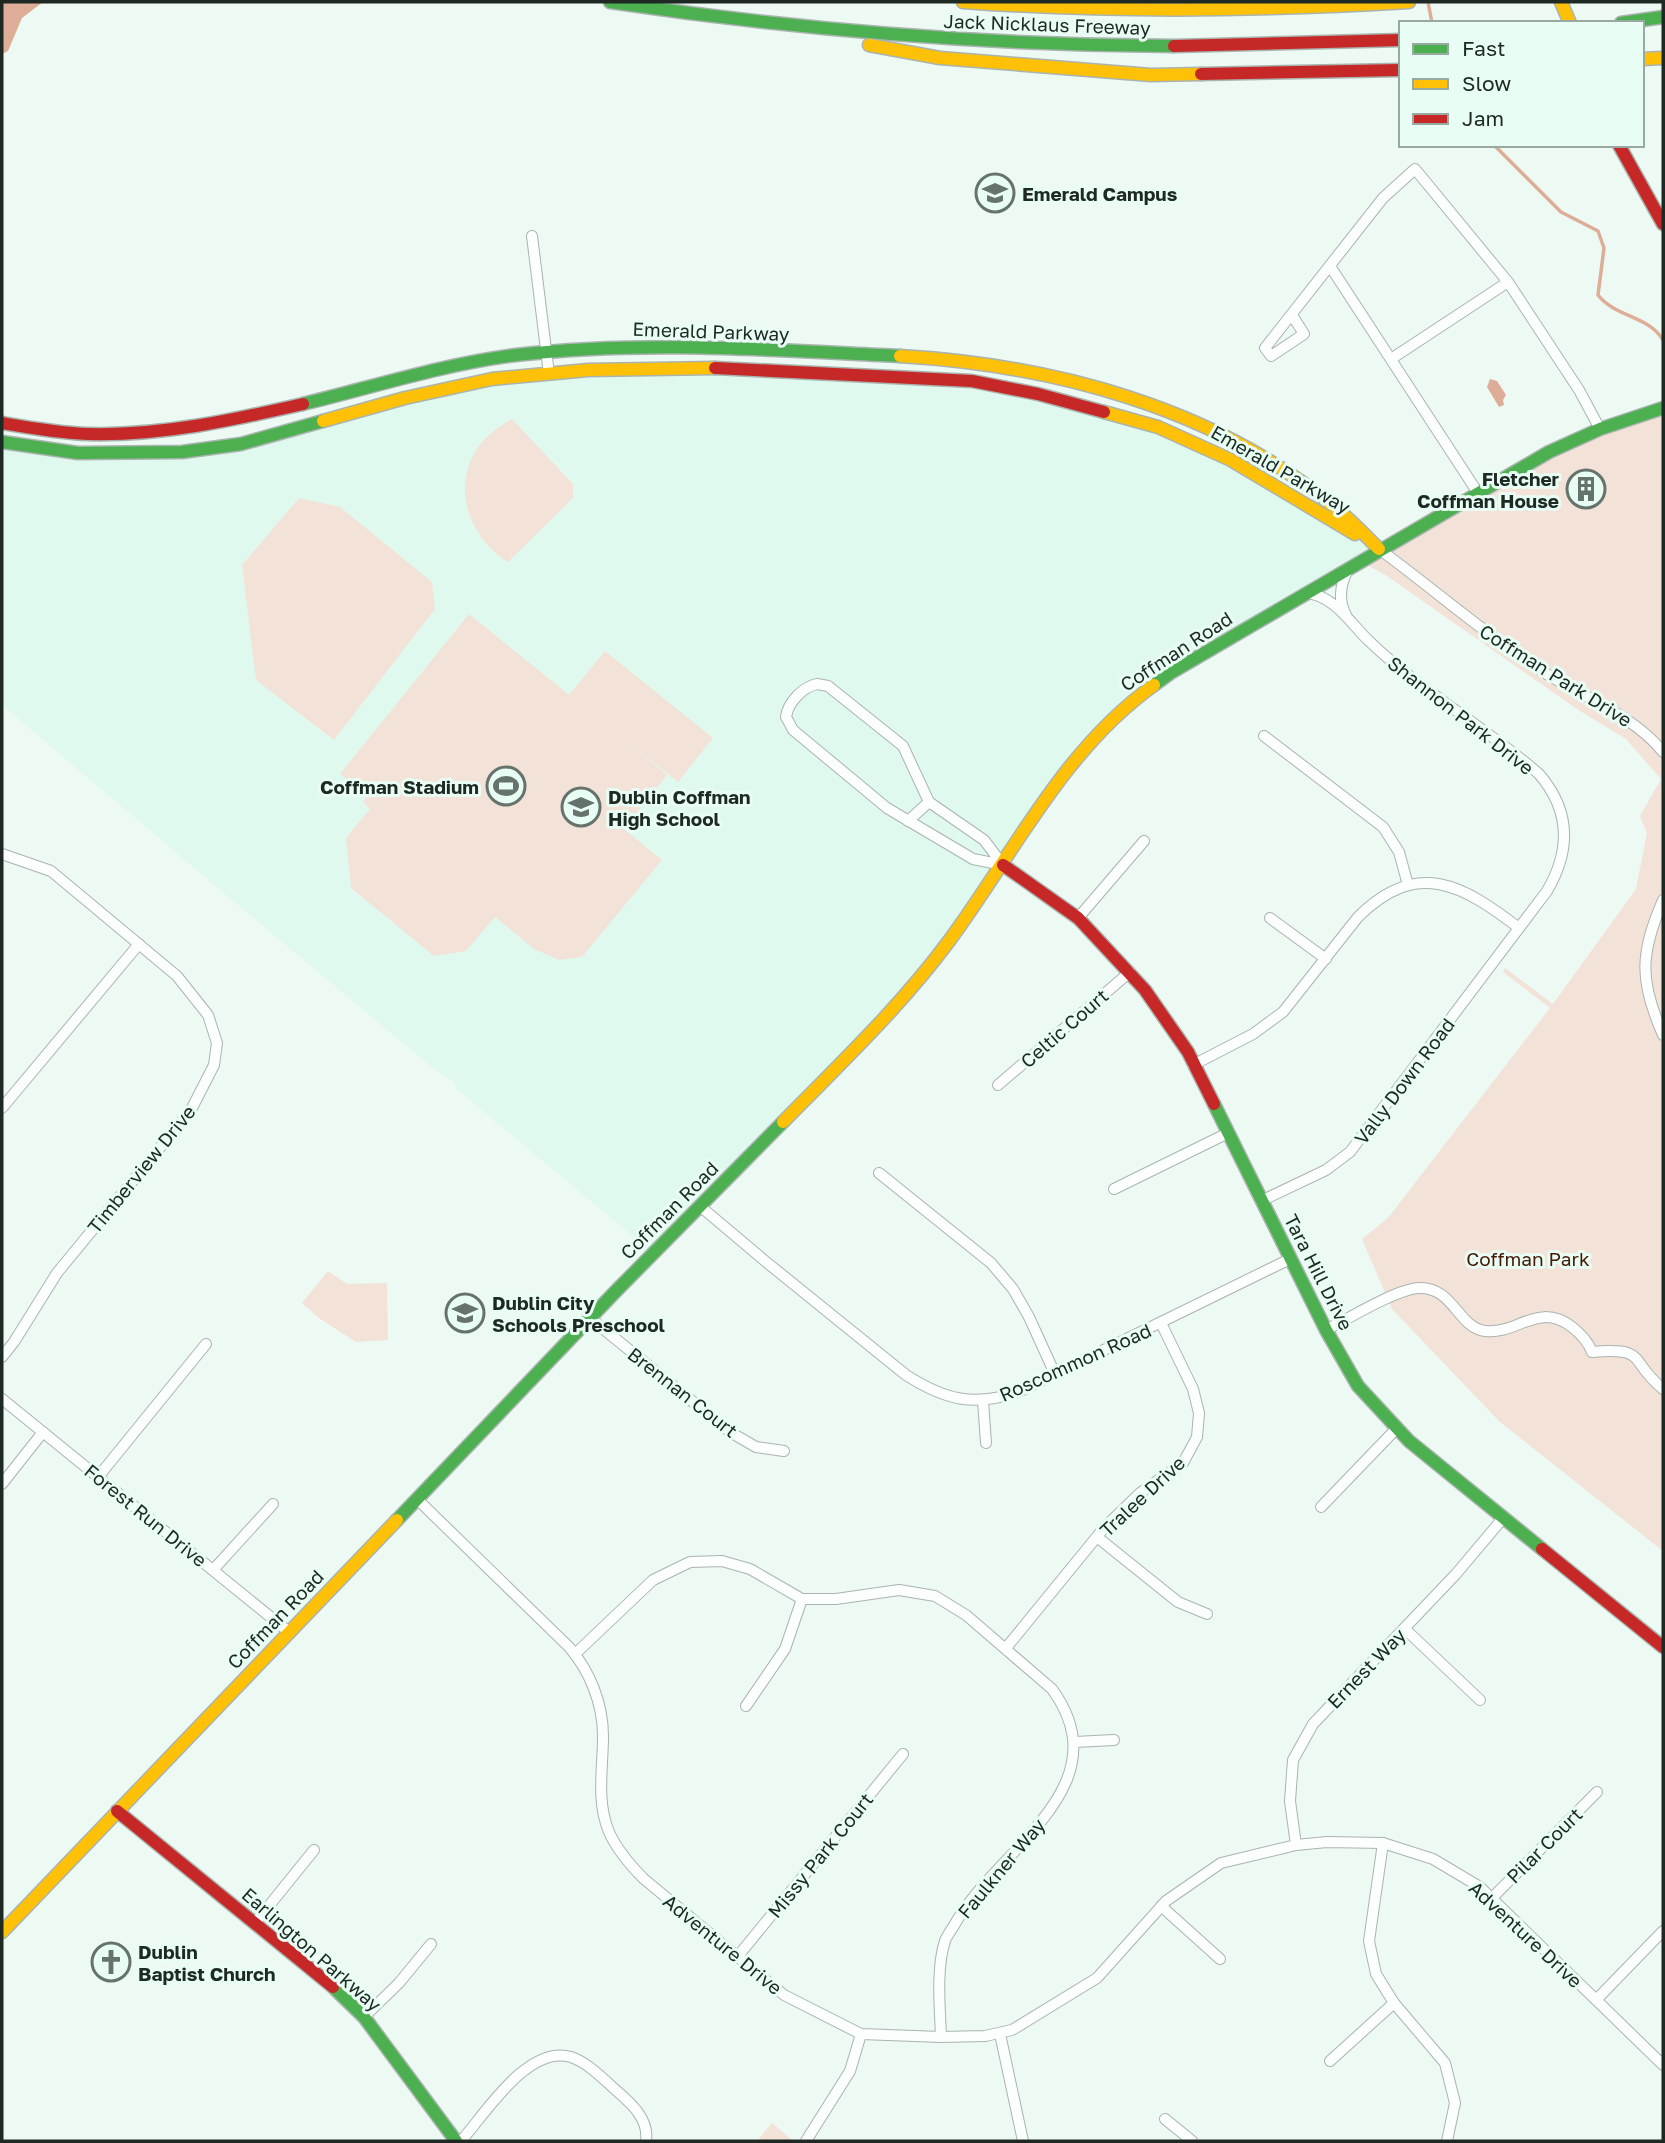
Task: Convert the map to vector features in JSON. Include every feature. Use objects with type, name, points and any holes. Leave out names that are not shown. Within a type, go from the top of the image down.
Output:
[{"type":"main road","name":"Jack Nicklaus Freeway","points":[[610,2],[734,21],[896,37],[1045,46],[1177,47],[1399,40]]},
{"type":"main road","name":"Jack Nicklaus Freeway","points":[[963,2],[1135,11],[1409,2]]},
{"type":"main road","points":[[1256,9],[1277,2]]},
{"type":"main road","points":[[1561,2],[1569,21]]},
{"type":"main road","points":[[1635,21],[1663,17]]},
{"type":"main road","points":[[734,21],[940,58],[1151,75],[1399,71]]},
{"type":"main road","points":[[1644,59],[1663,58]]},
{"type":"main road","points":[[1620,147],[1663,224]]},
{"type":"main road","name":"Emerald Parkway","points":[[2,424],[28,429],[99,434],[174,430],[226,422],[510,356],[546,353],[672,346],[973,362],[1081,383],[1162,410],[1205,429],[1253,453],[1328,501],[1379,549]]},
{"type":"main road","name":"Emerald Parkway","points":[[2,442],[78,453],[182,452],[241,444],[405,398],[492,379],[588,370],[684,368],[813,372],[972,382],[1038,394],[1158,427],[1270,482],[1379,549]]},
{"type":"main road","points":[[1379,549],[1549,452],[1600,429],[1663,408]]},
{"type":"main road","name":"Coffman Road","points":[[2,1931],[590,1318],[878,1025],[923,974],[969,914],[1056,783],[1096,735],[1125,706],[1172,672],[1379,549]]},
{"type":"main road","name":"Tara Hill Drive","points":[[1003,864],[1078,918],[1146,990],[1188,1052],[1325,1330],[1358,1386],[1396,1429],[1663,1647]]},
{"type":"main road","name":"Earlington Parkway","points":[[117,1811],[336,1990],[364,2017],[459,2141]]},
{"type":"street","points":[[1292,315],[1392,188],[1415,169],[1508,282],[1579,390],[1600,429]]},
{"type":"street","points":[[532,236],[549,374]]},
{"type":"street","points":[[1330,266],[1478,494]]},
{"type":"street","points":[[1391,359],[1508,282]]},
{"type":"street","name":"Coffman Park Drive","points":[[1379,549],[1507,648],[1560,683],[1635,725],[1663,752]]},
{"type":"street","points":[[1350,622],[1341,596],[1345,577],[1351,566]]},
{"type":"street","name":"Shannon Park Drive","points":[[1306,593],[1331,603],[1385,656],[1527,764],[1547,784],[1563,820],[1562,859],[1548,891],[1519,928]]},
{"type":"street","points":[[817,684],[828,686],[898,741],[911,759],[929,802],[984,840],[1003,864],[973,859],[887,808],[789,726],[786,712],[805,688],[817,684]]},
{"type":"street","points":[[1264,736],[1383,827],[1399,852],[1408,885]]},
{"type":"street","points":[[908,821],[929,802]]},
{"type":"street","points":[[1078,918],[1144,841]]},
{"type":"street","name":"Timberview Drive","points":[[2,854],[51,871],[177,976],[208,1015],[217,1043],[214,1065],[191,1110],[57,1273],[2,1357]]},
{"type":"street","points":[[1193,1065],[1269,1023],[1296,998],[1370,905],[1388,893],[1408,885],[1428,884],[1465,891],[1482,900],[1519,928]]},
{"type":"street","points":[[1663,900],[1651,931],[1645,962],[1648,997],[1663,1035]]},
{"type":"street","points":[[1270,918],[1326,959]]},
{"type":"street","name":"Vally Down Road","points":[[1261,1201],[1326,1170],[1350,1152],[1519,928]]},
{"type":"street","points":[[2,1108],[139,944]]},
{"type":"street","name":"Celtic Court","points":[[998,1085],[1130,972]]},
{"type":"street","points":[[1114,1189],[1228,1133]]},
{"type":"street","points":[[879,1173],[991,1263],[1013,1289],[1030,1317],[1055,1374]]},
{"type":"street","name":"Roscommon Road","points":[[701,1207],[906,1375],[928,1389],[951,1398],[983,1401],[1018,1392],[1290,1259]]},
{"type":"street","points":[[1325,1330],[1412,1289],[1433,1290],[1443,1294],[1476,1329],[1486,1331],[1506,1328],[1530,1318],[1553,1318],[1565,1322],[1588,1343],[1592,1352],[1624,1350],[1637,1358],[1648,1376],[1663,1389]]},
{"type":"street","name":"Brennan Court","points":[[590,1318],[730,1432],[757,1447],[784,1451]]},
{"type":"street","name":"Tralee Drive","points":[[1006,1648],[1097,1537],[1140,1493],[1183,1463],[1197,1437],[1199,1413],[1192,1389],[1161,1324]]},
{"type":"street","points":[[98,1477],[205,1344]]},
{"type":"street","name":"Forest Run Drive","points":[[2,1399],[289,1632]]},
{"type":"street","points":[[983,1401],[986,1443]]},
{"type":"street","points":[[1321,1507],[1396,1429]]},
{"type":"street","points":[[2,1485],[43,1432]]},
{"type":"street","name":"Adventure Drive","points":[[417,1499],[575,1654],[598,1700],[603,1736],[600,1772],[603,1811],[608,1830],[617,1847],[643,1879],[784,1995],[861,2034],[941,2038],[1000,2034],[1012,2030],[1097,1978],[1161,1906],[1222,1863],[1296,1845],[1327,1842],[1383,1843],[1433,1859],[1480,1887],[1663,2065]]},
{"type":"street","points":[[213,1570],[273,1504]]},
{"type":"street","name":"Ernest Way","points":[[1296,1845],[1290,1801],[1293,1760],[1312,1724],[1405,1629],[1504,1517]]},
{"type":"street","points":[[1097,1537],[1178,1602],[1207,1614]]},
{"type":"street","points":[[575,1654],[653,1580],[690,1562],[722,1561],[750,1569],[802,1598],[836,1599],[899,1590],[935,1596],[966,1615],[1041,1677],[1061,1701],[1071,1721],[1075,1742],[1114,1740]]},
{"type":"street","points":[[746,1706],[785,1649],[802,1598]]},
{"type":"street","points":[[1405,1629],[1480,1700]]},
{"type":"street","name":"Faulkner Way","points":[[941,2038],[939,1985],[945,1941],[967,1902],[1026,1839],[1060,1797],[1072,1769],[1075,1742]]},
{"type":"street","name":"Missy Park Court","points":[[738,1956],[903,1754]]},
{"type":"street","name":"Pilar Court","points":[[1492,1898],[1597,1792]]},
{"type":"street","points":[[1383,1843],[1369,1941],[1376,1974],[1394,2003],[1445,2063],[1455,2103],[1447,2141]]},
{"type":"street","points":[[255,1923],[314,1850]]},
{"type":"street","points":[[1161,1906],[1220,1959]]},
{"type":"street","points":[[1597,1999],[1663,1931]]},
{"type":"street","points":[[364,2017],[399,1983],[431,1944]]},
{"type":"street","points":[[1330,2061],[1394,2003]]},
{"type":"street","points":[[806,2141],[850,2071],[861,2034]]},
{"type":"street","points":[[1000,2034],[1023,2141]]},
{"type":"street","points":[[459,2141],[532,2062],[552,2055],[569,2056],[584,2063],[632,2104],[642,2117],[646,2141]]},
{"type":"street","points":[[1165,2119],[1192,2141]]},
{"type":"shaded area","points":[[2,2],[43,2],[22,18],[8,51],[2,54]]},
{"type":"shaded area","name":"Dublin Coffman High School","points":[[588,370],[972,381],[1195,443],[1379,549],[1211,650],[1096,735],[948,944],[654,1254],[457,1089],[452,1080],[434,1069],[2,705],[2,442],[17,445],[182,452],[405,398]]},
{"type":"shaded area","points":[[1490,379],[1497,381],[1506,395],[1504,405],[1499,407],[1487,387]]},
{"type":"green space","name":"Coffman Park","points":[[1663,408],[1663,1551],[1500,1422],[1392,1309],[1362,1239],[1388,1218],[1550,1008],[1503,972],[1505,968],[1553,1004],[1636,889],[1647,833],[1640,816],[1661,779],[1626,739],[1577,709],[1387,576],[1360,561],[1549,452]]},
{"type":"green space","points":[[512,419],[573,484],[573,498],[508,562],[484,541],[475,528],[469,513],[465,483],[468,467],[478,447],[491,433]]},
{"type":"green space","points":[[299,498],[340,507],[432,582],[435,609],[334,740],[256,680],[242,565]]},
{"type":"green space","name":"Coffman Stadium","points":[[469,614],[569,695],[605,651],[713,738],[678,782],[631,745],[667,775],[624,829],[662,860],[582,957],[559,960],[534,949],[495,917],[466,951],[434,956],[351,888],[346,838],[370,809],[363,802],[367,796],[340,774]]},
{"type":"green space","points":[[328,1271],[347,1284],[387,1283],[388,1340],[356,1342],[319,1318],[302,1303]]},
{"type":"green space","points":[[772,2123],[793,2141],[757,2141]]},
{"type":"waterway","points":[[1428,2],[1432,21]]},
{"type":"waterway","points":[[1496,147],[1561,212],[1598,231],[1604,248],[1598,295],[1613,308],[1649,326],[1663,340]]},
{"type":"traffic: fast","points":[[610,2],[751,21],[892,34],[1033,43],[1174,46]]},
{"type":"traffic: fast","points":[[1635,21],[1663,17]]},
{"type":"traffic: fast","points":[[303,404],[462,364],[564,350],[660,347],[900,356]]},
{"type":"traffic: fast","points":[[1154,685],[1549,452],[1600,429],[1663,408]]},
{"type":"traffic: fast","points":[[2,442],[78,453],[182,452],[241,444],[323,421]]},
{"type":"traffic: fast","points":[[1214,1104],[1326,1330],[1358,1386],[1409,1441],[1542,1549]]},
{"type":"traffic: fast","points":[[397,1520],[616,1291],[783,1122]]},
{"type":"traffic: fast","points":[[333,1987],[364,2017],[456,2141]]},
{"type":"traffic: slow","points":[[963,2],[1186,10],[1409,2]]},
{"type":"traffic: slow","points":[[1561,2],[1569,21]]},
{"type":"traffic: slow","points":[[869,45],[940,58],[1151,75],[1201,74]]},
{"type":"traffic: slow","points":[[1644,59],[1663,58]]},
{"type":"traffic: slow","points":[[900,356],[1015,369],[1072,381],[1183,417],[1235,442],[1285,471],[1338,510],[1379,549]]},
{"type":"traffic: slow","points":[[323,421],[405,398],[492,379],[588,370],[715,368]]},
{"type":"traffic: slow","points":[[1104,412],[1158,427],[1231,460],[1355,534]]},
{"type":"traffic: slow","points":[[783,1122],[869,1034],[930,965],[1066,771],[1122,711],[1154,685]]},
{"type":"traffic: slow","points":[[2,1932],[397,1520]]},
{"type":"traffic: jam","points":[[1174,46],[1399,40]]},
{"type":"traffic: jam","points":[[1201,74],[1399,70]]},
{"type":"traffic: jam","points":[[1620,147],[1663,224]]},
{"type":"traffic: jam","points":[[715,368],[972,381],[1038,394],[1104,412]]},
{"type":"traffic: jam","points":[[2,423],[45,430],[115,434],[170,430],[303,404]]},
{"type":"traffic: jam","points":[[1003,865],[1078,918],[1145,990],[1188,1052],[1214,1104]]},
{"type":"traffic: jam","points":[[1542,1549],[1663,1647]]},
{"type":"traffic: jam","points":[[117,1811],[333,1987]]},
{"type":"place","name":"Emerald Campus","points":[[995,193]]},
{"type":"place","name":"Fletcher Coffman House","points":[[1586,489]]},
{"type":"place","name":"Coffman Stadium","points":[[506,786]]},
{"type":"place","name":"Dublin Coffman High School","points":[[581,807]]},
{"type":"place","name":"Dublin City Schools Preschool","points":[[465,1313]]},
{"type":"place","name":"Dublin Baptist Church","points":[[111,1962]]}]
